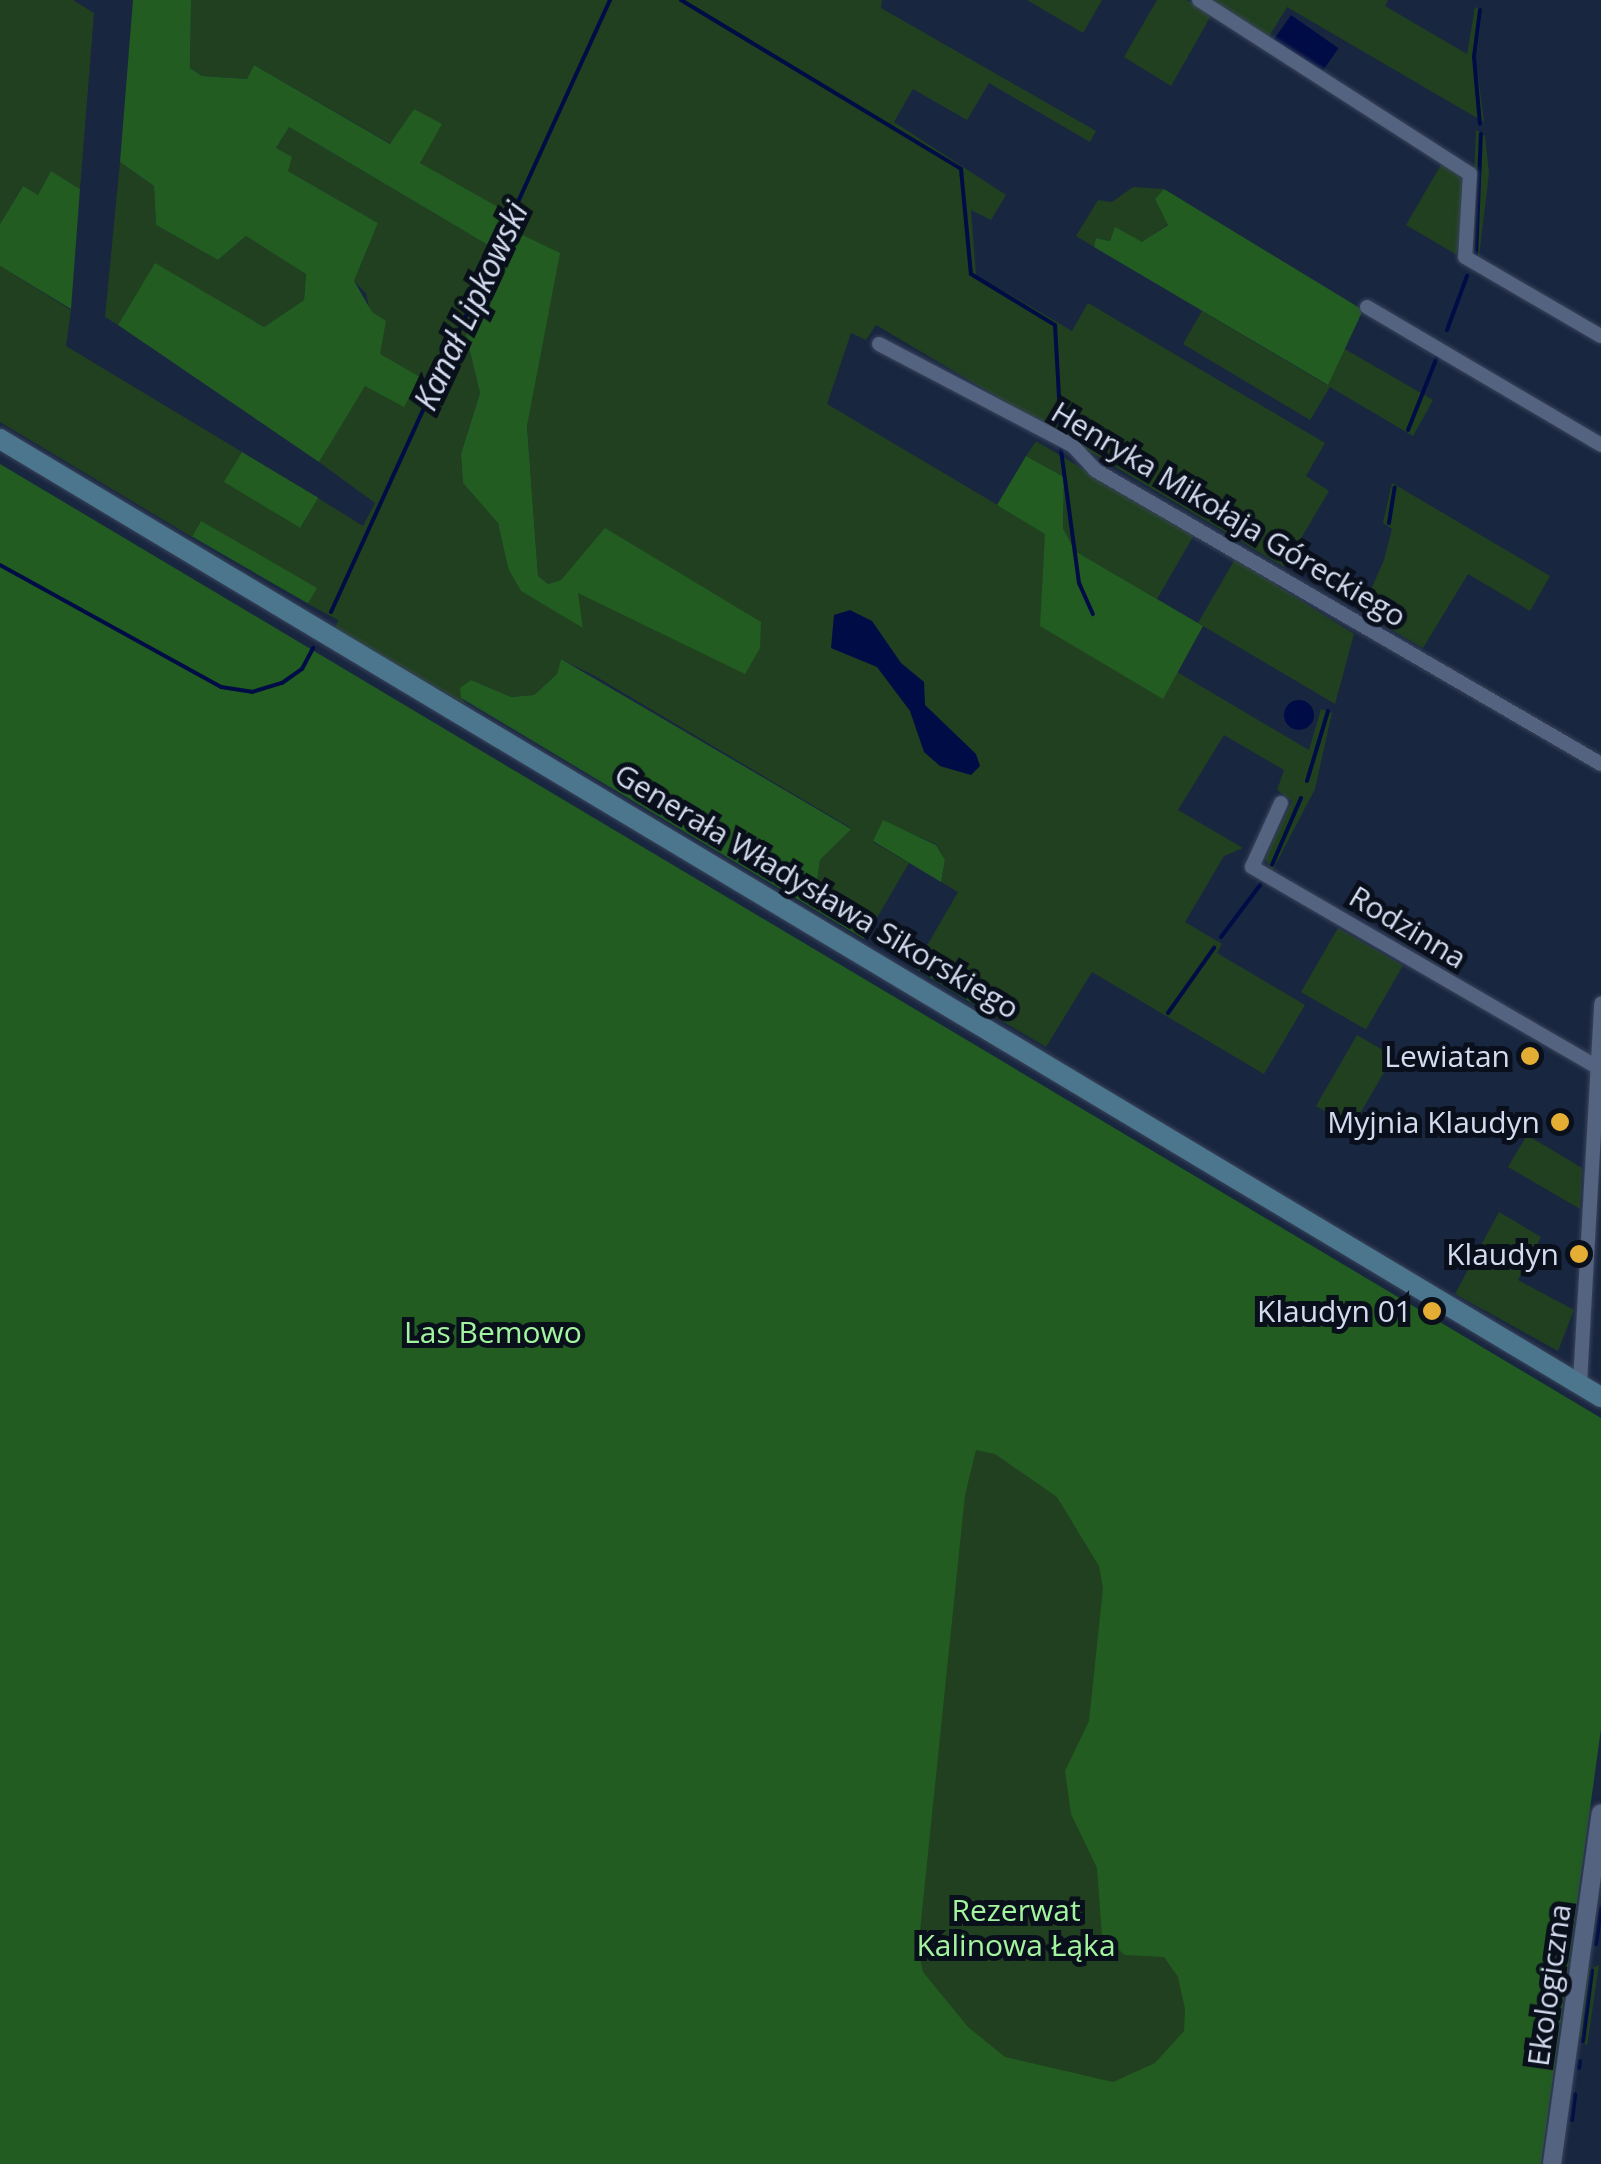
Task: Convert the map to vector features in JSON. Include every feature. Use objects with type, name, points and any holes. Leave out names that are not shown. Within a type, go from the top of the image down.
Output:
[{"type":"main road","name":"Generała Władysława Sikorskiego","points":[[0,440],[1601,1396]]},
{"type":"street","points":[[1199,0],[1470,174],[1465,257],[1601,336]]},
{"type":"street","points":[[1367,307],[1601,444]]},
{"type":"street","name":"Henryka Mikołaja Góreckiego","points":[[880,344],[1073,446],[1095,470],[1601,764]]},
{"type":"street","name":"Rodzinna","points":[[1281,803],[1252,867],[1597,1067]]},
{"type":"street","points":[[1580,1382],[1601,1004]]},
{"type":"street","name":"Ekologiczna","points":[[1552,2164],[1601,1814]]},
{"type":"green space","points":[[0,0],[73,0],[94,13],[80,189],[51,171],[38,195],[22,187],[0,224]]},
{"type":"green space","points":[[133,0],[191,0],[190,68],[202,76],[247,79],[254,65],[390,144],[414,109],[442,124],[420,163],[505,211],[488,245],[289,127],[276,148],[292,157],[288,171],[378,223],[354,281],[372,312],[386,321],[380,354],[420,377],[404,407],[365,386],[319,462],[118,325],[155,263],[264,327],[304,300],[306,274],[246,236],[218,260],[156,225],[154,186],[120,162]]},
{"type":"green space","points":[[191,0],[882,0],[881,8],[1096,131],[1090,142],[989,83],[967,120],[913,89],[894,122],[1006,195],[991,220],[971,210],[976,275],[1072,331],[1088,303],[1325,443],[1306,476],[1329,491],[1284,567],[876,325],[866,340],[851,333],[827,404],[1045,533],[1163,698],[1177,672],[1309,750],[1321,709],[1332,713],[1315,789],[1272,871],[1265,858],[1292,801],[1277,790],[1284,770],[1224,735],[1178,810],[1243,848],[1224,856],[1185,922],[1222,944],[1217,953],[1305,1005],[1264,1074],[1092,972],[1046,1047],[980,1008],[988,996],[927,967],[924,974],[914,968],[958,892],[941,882],[945,860],[936,844],[883,821],[873,842],[909,863],[871,928],[816,889],[820,860],[851,828],[595,676],[561,659],[557,674],[534,695],[511,697],[471,680],[461,698],[468,706],[335,629],[338,620],[308,604],[316,588],[200,522],[192,537],[0,422],[0,266],[71,310],[66,346],[242,452],[225,482],[302,525],[318,498],[363,526],[375,503],[319,462],[379,354],[366,293],[354,281],[378,223],[288,171],[276,148],[289,127],[488,245],[420,162],[414,109],[391,144],[254,65],[247,79],[202,76],[190,68]],"holes":[[[513,230],[535,365],[527,426],[538,576],[548,584],[561,580],[606,529],[577,592],[583,628],[508,568],[498,523],[463,482],[461,454],[480,393],[466,335]]]},
{"type":"green space","points":[[1027,0],[1102,0],[1083,33]]},
{"type":"green space","points":[[1157,0],[1186,0],[1212,14],[1171,86],[1124,57]]},
{"type":"green space","points":[[1208,0],[1388,0],[1385,6],[1467,54],[1475,7],[1482,10],[1476,60],[1484,122],[1287,7],[1268,38]]},
{"type":"green space","points":[[1476,130],[1485,136],[1489,173],[1479,257],[1471,252]]},
{"type":"green space","points":[[120,162],[154,186],[156,225],[218,260],[246,236],[306,273],[304,300],[264,327],[155,264],[118,325],[105,317]]},
{"type":"green space","points":[[1442,163],[1457,172],[1465,187],[1457,255],[1406,225]]},
{"type":"green space","points":[[51,171],[80,189],[71,309],[0,266],[0,224],[23,186],[38,195]]},
{"type":"green space","points":[[1133,187],[1164,189],[1155,199],[1168,224],[1142,243],[1115,228],[1110,241],[1097,238],[1094,247],[1076,236],[1098,200],[1112,202]]},
{"type":"green space","points":[[1164,189],[1363,310],[1328,385],[1094,247],[1096,238],[1110,241],[1115,227],[1142,242],[1168,225],[1155,199]]},
{"type":"green space","points":[[512,230],[560,253],[527,426],[538,576],[548,584],[561,580],[605,528],[761,622],[760,648],[745,674],[578,593],[583,628],[521,591],[508,568],[498,523],[463,483],[461,454],[480,393],[466,335]]},
{"type":"green space","points":[[1202,311],[1327,385],[1343,348],[1433,400],[1413,436],[1330,387],[1310,420],[1183,344]]},
{"type":"green space","points":[[1036,441],[1194,535],[1157,599],[1075,551],[1063,528],[1064,477],[1026,456]]},
{"type":"green space","points":[[242,452],[318,498],[300,528],[224,482]]},
{"type":"green space","points":[[1026,456],[1064,477],[1063,528],[1075,551],[1203,626],[1163,699],[1040,626],[1045,534],[997,505]]},
{"type":"green space","name":"Las Bemowo","points":[[0,464],[1601,1418],[1601,1729],[1541,2164],[0,2164]],"holes":[[[976,1450],[995,1454],[1057,1497],[1099,1566],[1103,1588],[1089,1721],[1065,1771],[1071,1814],[1097,1868],[1102,1936],[1125,1955],[1164,1957],[1178,1977],[1185,2009],[1184,2031],[1155,2063],[1113,2082],[1005,2057],[968,2027],[923,1972],[918,1950],[965,1495]]]},
{"type":"green space","points":[[1392,483],[1550,576],[1530,611],[1468,574],[1423,648],[1361,612],[1384,560],[1392,529],[1383,523]]},
{"type":"green space","points":[[201,521],[317,588],[308,604],[192,537]]},
{"type":"green space","points":[[1235,559],[1354,634],[1335,704],[1198,623]]},
{"type":"green space","points":[[561,659],[851,829],[820,860],[816,889],[871,928],[864,939],[461,698],[460,688],[471,680],[511,697],[534,695],[557,674]]},
{"type":"green space","points":[[883,820],[936,845],[945,860],[941,882],[873,841]]},
{"type":"green space","points":[[1338,928],[1403,966],[1366,1030],[1301,992]]},
{"type":"green space","points":[[934,964],[988,995],[980,1008],[924,974]]},
{"type":"green space","points":[[1357,1035],[1393,1056],[1352,1127],[1316,1106]]},
{"type":"green space","points":[[1527,1135],[1582,1168],[1580,1209],[1508,1167]]},
{"type":"green space","points":[[1499,1212],[1541,1237],[1518,1280],[1574,1310],[1558,1351],[1455,1294]]},
{"type":"green space","name":"Rezerwat Kalinowa Łąka","points":[[963,1380],[1131,1565],[1164,1957],[1217,1999],[1134,2094],[999,2061],[909,1964]]},
{"type":"green space","points":[[1599,1965],[1587,2046],[1579,2036],[1587,1970]]},
{"type":"shaded area","points":[[1291,15],[1339,48],[1321,74],[1273,40]]},
{"type":"shaded area","points":[[850,610],[872,621],[901,663],[924,682],[925,705],[976,754],[980,766],[971,775],[940,766],[924,752],[910,711],[877,667],[831,648],[834,615]]},
{"type":"shaded area","points":[[1299,700],[1310,704],[1314,715],[1310,726],[1299,730],[1288,726],[1284,715],[1288,704]]},
{"type":"waterway","name":"Kanał Lipkowski","points":[[331,612],[610,0]]},
{"type":"waterway","points":[[681,0],[961,169],[971,274],[1055,325],[1061,431]]},
{"type":"waterway","points":[[1480,10],[1474,57],[1480,124]]},
{"type":"waterway","points":[[1476,256],[1481,134]]},
{"type":"waterway","points":[[1447,330],[1467,276]]},
{"type":"waterway","points":[[1408,430],[1437,357]]},
{"type":"waterway","points":[[1061,450],[1079,583],[1093,614]]},
{"type":"waterway","points":[[1389,523],[1395,487]]},
{"type":"waterway","name":"Kanał Lipkowski","points":[[0,565],[221,687],[252,692],[282,683],[302,669],[313,648]]},
{"type":"waterway","points":[[1307,781],[1328,711]]},
{"type":"waterway","points":[[1272,865],[1301,798]]},
{"type":"waterway","points":[[1221,937],[1261,884]]},
{"type":"waterway","points":[[1168,1013],[1214,948]]},
{"type":"waterway","points":[[1596,1944],[1601,1908]]},
{"type":"waterway","points":[[1583,2041],[1592,1971]]},
{"type":"waterway","points":[[1579,2068],[1580,2061]]},
{"type":"waterway","points":[[1572,2120],[1575,2094]]},
{"type":"place","name":"Lewiatan","points":[[1530,1056]]},
{"type":"place","name":"Myjnia Klaudyn","points":[[1560,1122]]},
{"type":"place","name":"Klaudyn","points":[[1579,1254]]},
{"type":"place","name":"Klaudyn 01","points":[[1432,1311]]}]
